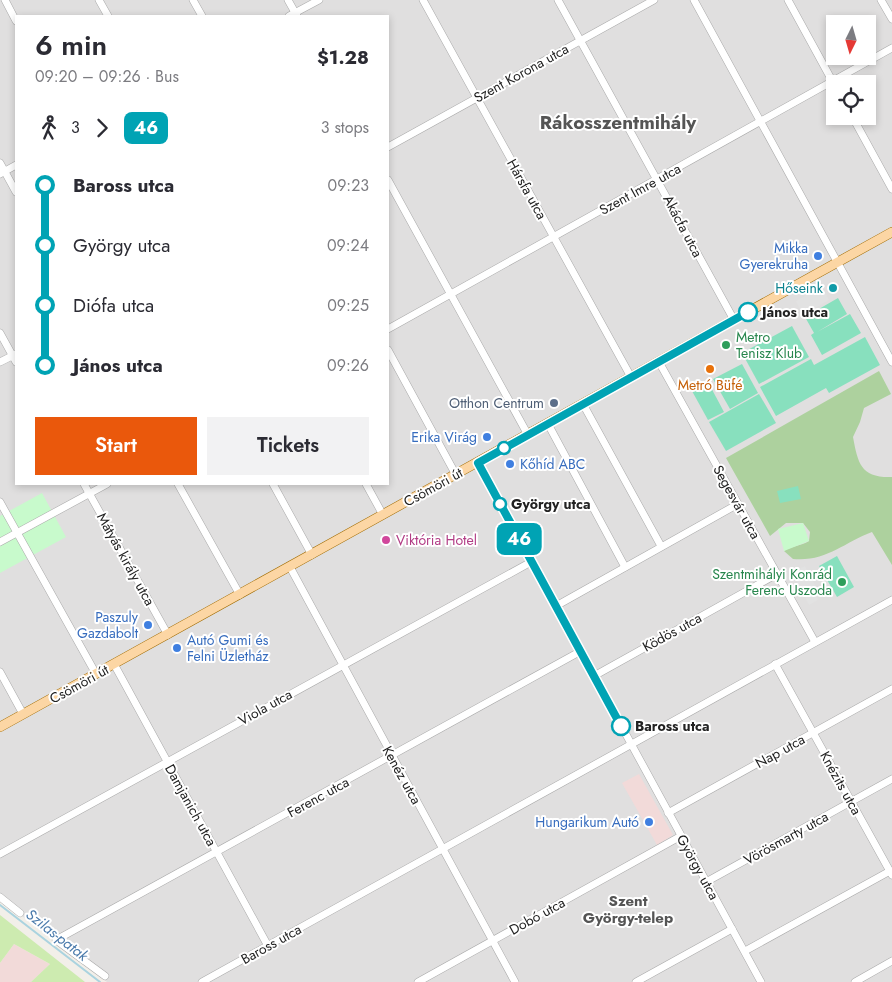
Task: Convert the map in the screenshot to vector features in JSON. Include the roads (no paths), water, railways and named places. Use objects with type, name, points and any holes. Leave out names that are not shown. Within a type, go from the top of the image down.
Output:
[{"type":"main road","name":"Csömöri út","points":[[0,727],[892,232]]},
{"type":"street","points":[[5,0],[15,19]]},
{"type":"street","points":[[99,0],[107,15]]},
{"type":"street","points":[[193,0],[201,15]]},
{"type":"street","points":[[288,0],[294,15],[319,0]]},
{"type":"street","name":"Hársfa utca","points":[[423,0],[631,377]]},
{"type":"street","name":"Akácfa utca","points":[[558,0],[734,320]]},
{"type":"street","name":"Szent Korona utca","points":[[389,146],[654,0]]},
{"type":"street","points":[[694,0],[892,362]]},
{"type":"street","points":[[788,0],[829,75]]},
{"type":"street","points":[[881,0],[892,19]]},
{"type":"street","name":"Szent Imre utca","points":[[848,75],[892,48]]},
{"type":"street","name":"Szent Imre utca","points":[[389,328],[760,121],[826,88]]},
{"type":"street","points":[[857,125],[892,189]]},
{"type":"street","points":[[0,163],[2,173],[15,191]]},
{"type":"street","points":[[2,173],[15,166]]},
{"type":"street","points":[[389,182],[528,435]]},
{"type":"street","points":[[0,332],[15,357],[0,362]]},
{"type":"street","points":[[389,352],[456,475]]},
{"type":"street","name":"Segesvár utca","points":[[659,362],[815,642]]},
{"type":"street","points":[[583,404],[661,546]]},
{"type":"street","points":[[548,424],[625,567]]},
{"type":"street","name":"György utca","points":[[478,463],[761,982]]},
{"type":"street","name":"Mátyás király utca","points":[[85,485],[168,635]]},
{"type":"street","points":[[0,542],[105,485]]},
{"type":"street","points":[[179,485],[240,595]]},
{"type":"street","points":[[274,485],[312,555]]},
{"type":"street","points":[[367,485],[383,515]]},
{"type":"street","points":[[0,502],[96,674]]},
{"type":"street","points":[[556,606],[738,504]]},
{"type":"street","name":"Viola utca","points":[[0,854],[531,562]]},
{"type":"street","name":"Kenéz utca","points":[[290,567],[515,982]]},
{"type":"street","name":"Ködös utca","points":[[594,676],[777,574]]},
{"type":"street","name":"Baross utca","points":[[202,982],[892,600]]},
{"type":"street","name":"Ferenc utca","points":[[104,976],[56,940],[580,651]]},
{"type":"street","name":"Damjanich utca","points":[[114,664],[268,946]]},
{"type":"street","name":"Knézits utca","points":[[775,664],[891,873]]},
{"type":"street","points":[[0,672],[23,714]]},
{"type":"street","name":"Nap utca","points":[[668,812],[892,689]]},
{"type":"street","name":"Vörösmarty utca","points":[[706,882],[892,779]]},
{"type":"street","name":"Dobó utca","points":[[418,982],[681,836]]},
{"type":"street","points":[[744,951],[891,873]]},
{"type":"street","points":[[0,897],[20,913]]},
{"type":"street","points":[[636,982],[732,929]]},
{"type":"street","points":[[855,982],[892,961]]},
{"type":"waterway","name":"Szilas-patak","points":[[0,905],[100,982]]},
{"type":"place","name":"Mikka Gyerekruha","points":[[818,256]]},
{"type":"place","name":"Hőseink","points":[[833,288]]},
{"type":"place","name":"János utca","points":[[748,312]]},
{"type":"place","name":"Metro Tenisz Klub","points":[[726,345]]},
{"type":"place","name":"Metró Büfé","points":[[710,369]]},
{"type":"place","name":"Otthon Centrum","points":[[554,403]]},
{"type":"place","name":"Erika Virág","points":[[487,437]]},
{"type":"place","name":"Kőhíd ABC","points":[[510,464]]},
{"type":"place","name":"György utca","points":[[500,504]]},
{"type":"place","name":"Viktória Hotel","points":[[386,540]]},
{"type":"place","name":"Szentmihályi Konrád Ferenc Uszoda","points":[[842,582]]},
{"type":"place","name":"Paszuly Gazdabolt","points":[[148,625]]},
{"type":"place","name":"Autó Gumi és Felni Üzletház","points":[[177,648]]},
{"type":"place","name":"Baross utca","points":[[621,726]]},
{"type":"place","name":"Hungarikum Autó","points":[[649,822]]},
{"type":"district","name":"Rákosszentmihály","points":[[618,122]]},
{"type":"district","name":"Szent György-telep","points":[[628,910]]}]
